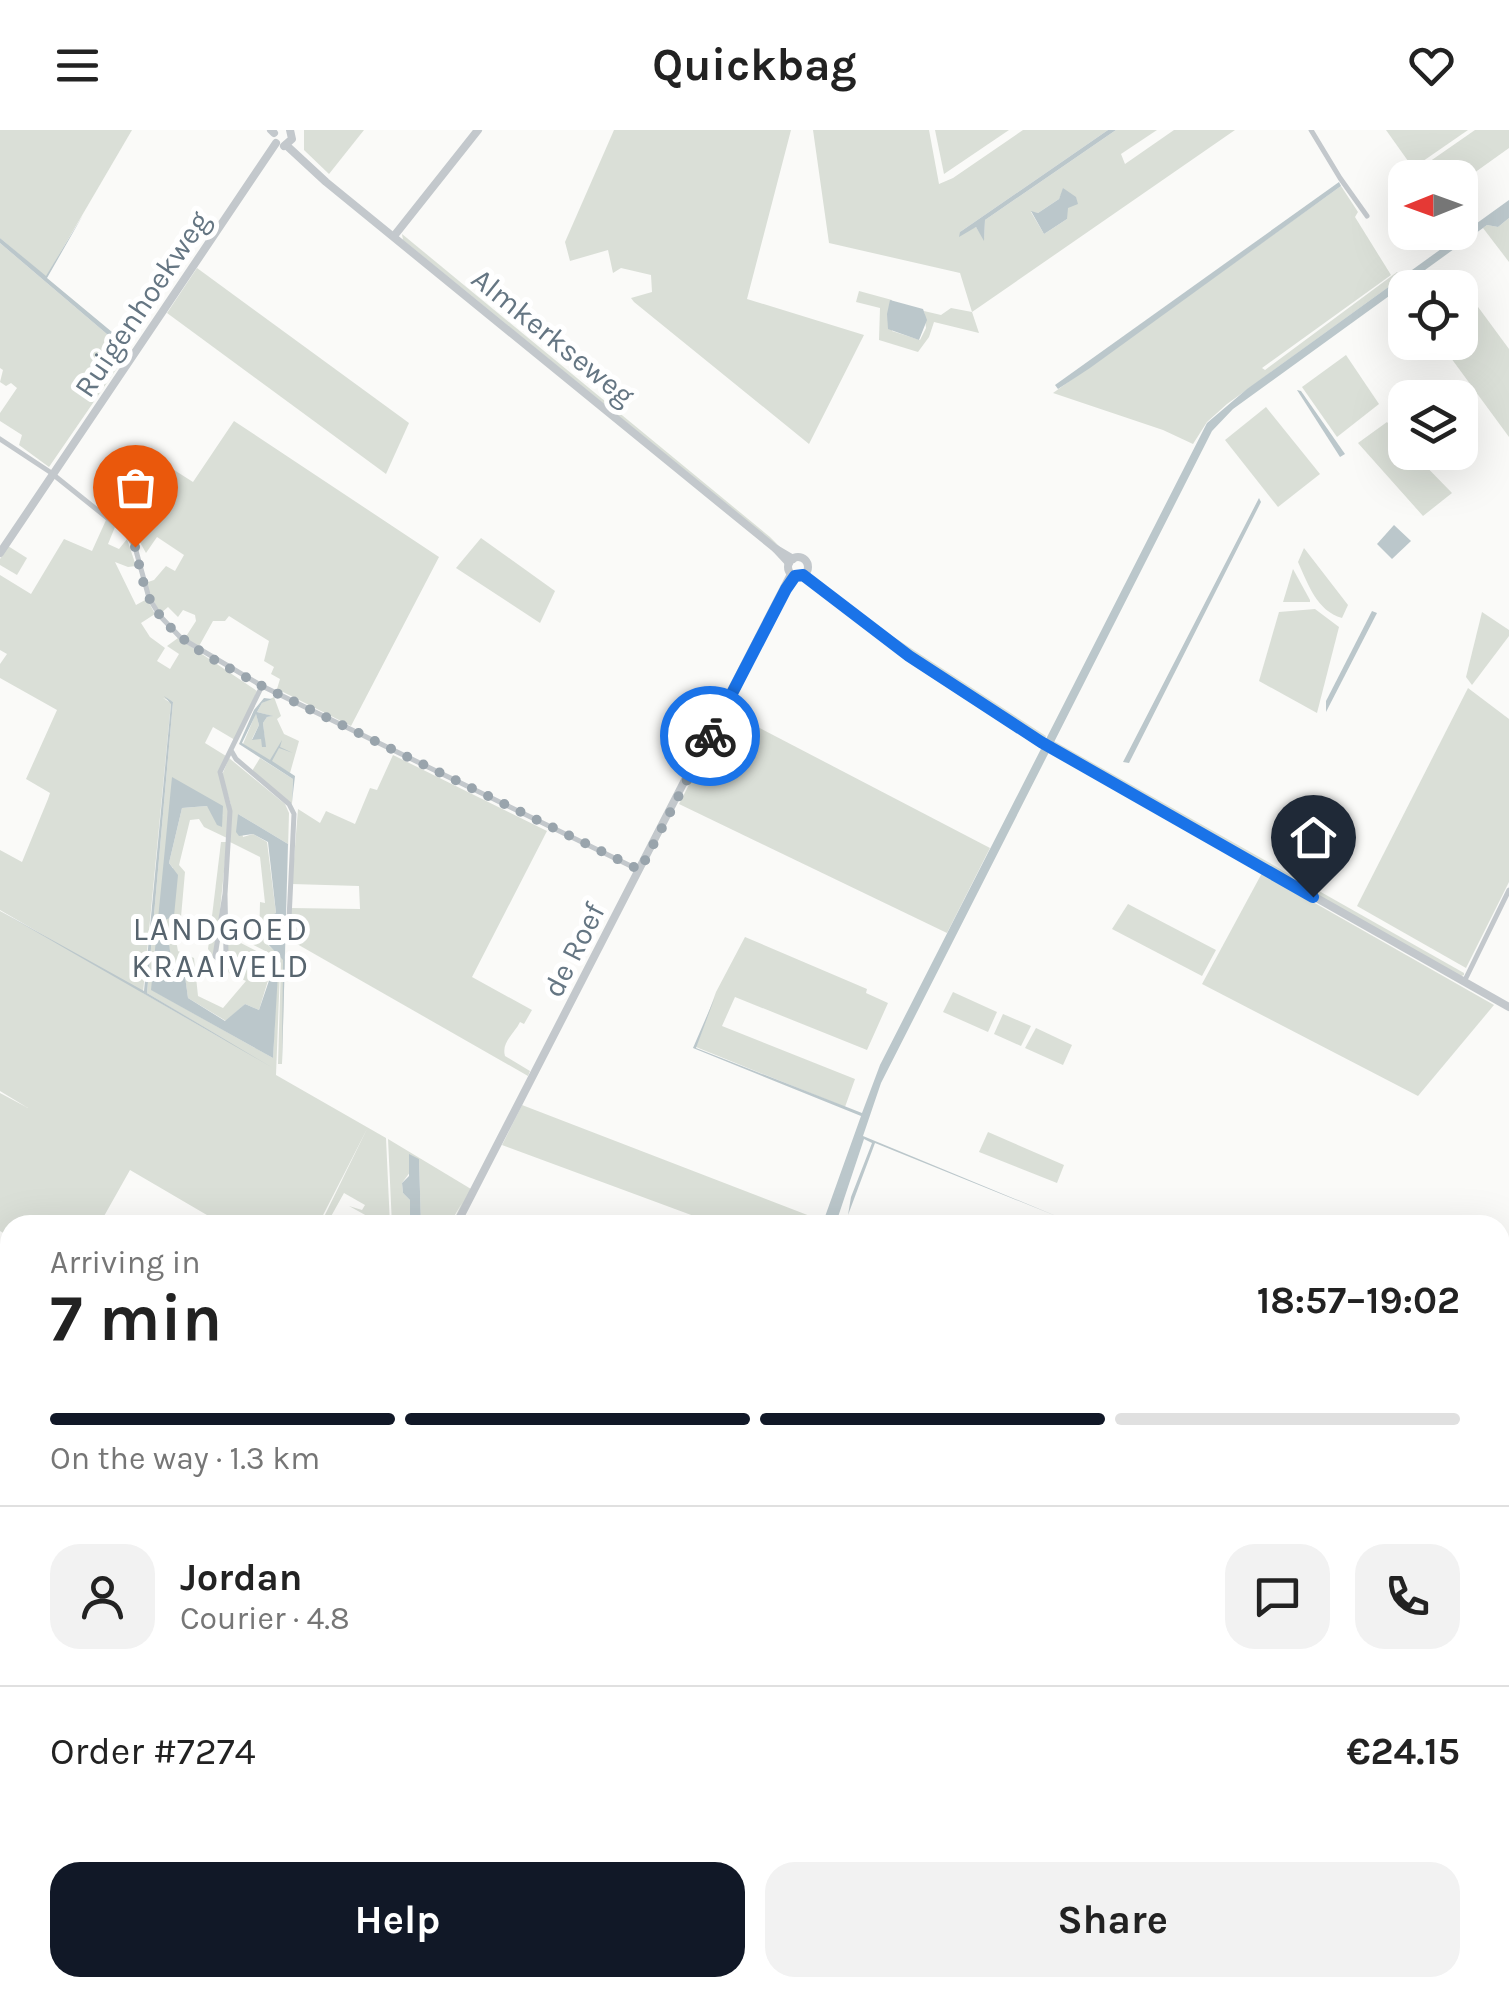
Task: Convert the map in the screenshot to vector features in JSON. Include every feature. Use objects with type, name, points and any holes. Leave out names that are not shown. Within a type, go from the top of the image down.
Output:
[{"type":"street","points":[[279,138],[290,130]]},
{"type":"street","points":[[394,236],[478,130]]},
{"type":"street","points":[[1312,130],[1367,216]]},
{"type":"street","name":"Ruigenhoekweg","points":[[0,553],[279,138]]},
{"type":"street","name":"Almkerkseweg","points":[[279,138],[776,549],[791,561],[805,560],[799,574]]},
{"type":"street","points":[[0,440],[53,474],[131,540],[149,598],[172,630],[262,686],[640,870]]},
{"type":"street","points":[[791,561],[799,574],[818,584],[909,656],[1041,742],[1509,1006]]},
{"type":"street","name":"de Roef","points":[[461,1215],[786,589],[799,574]]},
{"type":"street","points":[[224,894],[226,954],[219,960],[215,956],[230,810],[220,772],[262,686]]},
{"type":"street","points":[[232,752],[234,758],[289,804],[294,814],[288,940]]},
{"type":"street","points":[[1464,982],[1509,890]]},
{"type":"shaded area","points":[[0,130],[132,130],[46,277],[0,238]]},
{"type":"shaded area","points":[[304,130],[364,130],[329,174],[304,150]]},
{"type":"shaded area","points":[[614,130],[791,130],[747,299],[864,335],[809,444],[634,302],[631,298],[652,292],[651,275],[621,268],[613,273],[608,250],[570,261],[565,242]]},
{"type":"shaded area","points":[[813,130],[929,130],[939,184],[1023,130],[1108,130],[960,232],[976,227],[984,239],[985,220],[1116,130],[1157,130],[1121,154],[1125,164],[1174,130],[1235,130],[972,312],[960,273],[829,243]],"holes":[[[1064,188],[1067,219],[1044,234],[1031,212],[1038,213],[1059,199]]]},
{"type":"shaded area","points":[[935,130],[1009,130],[944,174]]},
{"type":"shaded area","points":[[1108,130],[1116,130],[985,220],[984,241],[976,227],[959,237],[960,232]]},
{"type":"shaded area","points":[[1386,130],[1468,130],[1425,160],[1407,160]]},
{"type":"shaded area","points":[[1475,130],[1509,130],[1509,148],[1478,170],[1478,160],[1432,160]]},
{"type":"shaded area","points":[[1339,182],[1341,186],[1090,368],[1058,389],[1055,385]]},
{"type":"shaded area","points":[[1341,186],[1388,270],[1388,277],[1262,368],[1265,370],[1388,279],[1388,287],[1227,404],[1207,422],[1193,444],[1053,393]]},
{"type":"shaded area","points":[[1063,188],[1076,197],[1078,204],[1068,208],[1067,219],[1044,234],[1031,211],[1038,213],[1059,199]]},
{"type":"shaded area","points":[[1509,200],[1509,218],[1498,227],[1487,225],[1478,232],[1478,222]]},
{"type":"shaded area","points":[[83,215],[47,278],[130,347],[128,352],[0,243],[0,238],[46,276]]},
{"type":"shaded area","points":[[1509,218],[1509,262],[1483,228],[1498,227]]},
{"type":"shaded area","points":[[402,234],[770,537],[784,551],[403,240]]},
{"type":"shaded area","points":[[0,243],[128,352],[49,467],[19,445],[22,435],[0,421],[0,413],[17,388],[0,382]]},
{"type":"shaded area","points":[[1440,250],[1452,250],[1425,270],[1412,270]]},
{"type":"shaded area","points":[[197,268],[409,423],[386,474],[167,313]]},
{"type":"shaded area","points":[[1388,287],[1388,297],[1233,409],[1212,431],[881,1083],[863,1136],[1054,1215],[875,1143],[848,1215],[872,1143],[864,1139],[839,1215],[826,1215],[861,1116],[693,1048],[715,997],[696,1048],[862,1113],[880,1065],[1207,423],[1247,389]]},
{"type":"shaded area","points":[[859,291],[892,300],[892,331],[920,340],[926,328],[924,311],[941,315],[951,308],[972,312],[979,333],[934,322],[918,352],[879,340],[880,308],[856,302]]},
{"type":"shaded area","points":[[890,300],[923,309],[927,320],[919,340],[888,329]]},
{"type":"shaded area","points":[[1478,307],[1509,349],[1509,437],[1478,395],[1478,380],[1467,380],[1452,360],[1478,360]]},
{"type":"shaded area","points":[[1346,355],[1379,404],[1337,437],[1302,387]]},
{"type":"shaded area","points":[[1297,390],[1301,391],[1345,454],[1340,457]]},
{"type":"shaded area","points":[[1266,407],[1320,474],[1278,507],[1225,440]]},
{"type":"shaded area","points":[[234,421],[439,557],[351,726],[277,689],[280,679],[271,674],[274,667],[264,661],[269,641],[229,616],[225,621],[213,621],[198,648],[185,638],[196,621],[195,615],[183,610],[178,617],[168,607],[160,614],[145,583],[154,580],[166,566],[175,571],[184,555],[157,537],[146,553],[137,537],[108,513],[149,454],[193,482]]},
{"type":"shaded area","points":[[1387,422],[1388,470],[1430,470],[1452,493],[1423,516],[1358,443]]},
{"type":"shaded area","points":[[1259,498],[1261,502],[1129,763],[1123,762]]},
{"type":"shaded area","points":[[106,520],[115,527],[108,544],[119,549],[127,539],[136,566],[115,562],[136,605],[147,599],[155,614],[141,623],[150,637],[165,648],[157,661],[170,669],[179,654],[167,646],[178,638],[257,691],[235,740],[213,727],[205,743],[226,756],[220,771],[229,809],[227,838],[204,827],[199,819],[190,820],[179,865],[185,872],[181,917],[173,925],[178,951],[194,958],[198,996],[223,1008],[246,981],[229,973],[225,960],[228,941],[233,939],[276,961],[280,970],[276,1075],[386,1138],[390,1215],[365,1215],[349,1206],[362,1210],[365,1205],[344,1193],[332,1215],[325,1215],[367,1129],[323,1215],[207,1215],[130,1170],[105,1215],[0,1215],[0,1093],[28,1108],[0,1091],[0,911],[62,946],[0,910],[0,850],[22,862],[48,799],[50,793],[26,779],[57,710],[0,678],[0,664],[7,654],[0,650],[0,575],[31,594],[64,539],[92,551]],"holes":[[[163,698],[173,702],[147,993],[228,1042],[143,993],[171,703]],[[173,778],[224,816],[207,806],[182,808],[169,863],[173,868],[164,919],[172,964],[184,970],[188,998],[226,1021],[245,1004],[259,1010],[273,964],[277,966],[273,1058],[152,990]]]},
{"type":"shaded area","points":[[1394,525],[1411,541],[1392,559],[1377,544]]},
{"type":"shaded area","points":[[481,538],[555,591],[540,623],[456,568]]},
{"type":"shaded area","points":[[8,546],[27,558],[17,575],[0,565]]},
{"type":"shaded area","points":[[1304,548],[1348,605],[1342,618],[1326,609],[1310,588],[1298,562]]},
{"type":"shaded area","points":[[1293,569],[1310,600],[1310,602],[1283,602]]},
{"type":"shaded area","points":[[1315,609],[1339,627],[1317,713],[1259,681],[1279,612]]},
{"type":"shaded area","points":[[1372,611],[1377,613],[1326,712],[1326,701]]},
{"type":"shaded area","points":[[1482,612],[1509,630],[1509,636],[1472,685],[1466,677]]},
{"type":"shaded area","points":[[886,632],[1046,736],[1044,741],[886,636]]},
{"type":"shaded area","points":[[1468,688],[1509,719],[1509,882],[1466,968],[1357,906]]},
{"type":"shaded area","points":[[164,696],[173,702],[147,993],[273,1068],[0,911],[144,991],[171,704]]},
{"type":"shaded area","points":[[274,697],[284,734],[299,741],[290,773],[243,744],[256,713],[259,725],[252,739],[258,738],[255,736],[261,730],[262,744],[265,741],[263,723],[272,716],[257,712],[262,703]]},
{"type":"shaded area","points":[[264,698],[272,699],[262,703],[257,712],[273,716],[263,723],[266,747],[262,747],[261,739],[252,740],[259,725],[256,714],[242,743],[270,760],[282,740],[280,747],[293,753],[279,748],[272,761],[295,776],[292,802],[293,779],[239,744],[254,710]]},
{"type":"shaded area","points":[[727,711],[990,848],[947,933],[679,804]]},
{"type":"shaded area","points":[[1054,741],[1464,975],[1459,977],[1052,746]]},
{"type":"shaded area","points":[[393,755],[547,831],[472,977],[532,1010],[509,1038],[504,1051],[505,1056],[530,1071],[528,1076],[290,940],[290,908],[360,909],[359,886],[292,884],[298,809],[320,823],[326,811],[355,824],[370,788],[377,790]]},
{"type":"shaded area","points":[[229,758],[285,804],[289,813],[286,919],[288,844],[238,814],[243,837],[253,834],[267,842],[276,913],[268,945],[285,959],[282,1064],[278,1064],[281,963],[275,956],[228,932],[232,930],[259,942],[260,902],[265,903],[260,857],[230,842],[231,805],[222,775]]},
{"type":"shaded area","points":[[260,758],[293,779],[292,804],[252,771]]},
{"type":"shaded area","points":[[172,777],[223,806],[222,827],[207,806],[182,808],[169,863],[178,875],[174,916],[165,920],[172,963],[184,969],[188,998],[225,1021],[245,1004],[259,1010],[275,963],[278,973],[273,1058],[151,990]]},
{"type":"shaded area","points":[[238,814],[288,844],[282,1062],[283,960],[266,942],[265,919],[276,913],[268,842],[253,834],[239,836]]},
{"type":"shaded area","points":[[221,842],[227,842],[215,959],[208,949]]},
{"type":"shaded area","points":[[1262,873],[1494,1005],[1418,1096],[1202,984]]},
{"type":"shaded area","points":[[1128,904],[1216,950],[1202,976],[1112,929]]},
{"type":"shaded area","points":[[745,937],[867,989],[866,993],[888,1003],[867,1050],[735,997],[722,1026],[855,1079],[845,1107],[696,1047],[716,992]]},
{"type":"shaded area","points":[[953,992],[997,1012],[988,1032],[943,1012]]},
{"type":"shaded area","points":[[1003,1014],[1031,1026],[1021,1046],[994,1034]]},
{"type":"shaded area","points":[[1036,1028],[1072,1045],[1063,1065],[1025,1048]]},
{"type":"shaded area","points":[[522,1105],[807,1215],[691,1215],[502,1145]]},
{"type":"shaded area","points":[[988,1132],[1064,1165],[1057,1183],[979,1152]]},
{"type":"shaded area","points":[[388,1139],[471,1189],[459,1215],[462,1203],[455,1215],[421,1215],[419,1160],[402,1183],[403,1193],[410,1200],[410,1215],[392,1215]]},
{"type":"shaded area","points":[[409,1154],[419,1159],[421,1215],[410,1215],[410,1200],[403,1193],[402,1183],[409,1176]]},
{"type":"way so far","points":[[135,547],[142,581],[154,607],[181,638],[262,686],[640,870],[710,736]]},
{"type":"district","name":"LANDGOED KRAAIVELD","points":[[221,948]]},
{"type":"route","points":[[710,736],[786,589],[795,576],[803,575],[909,656],[1041,742],[1313,897]]}]
